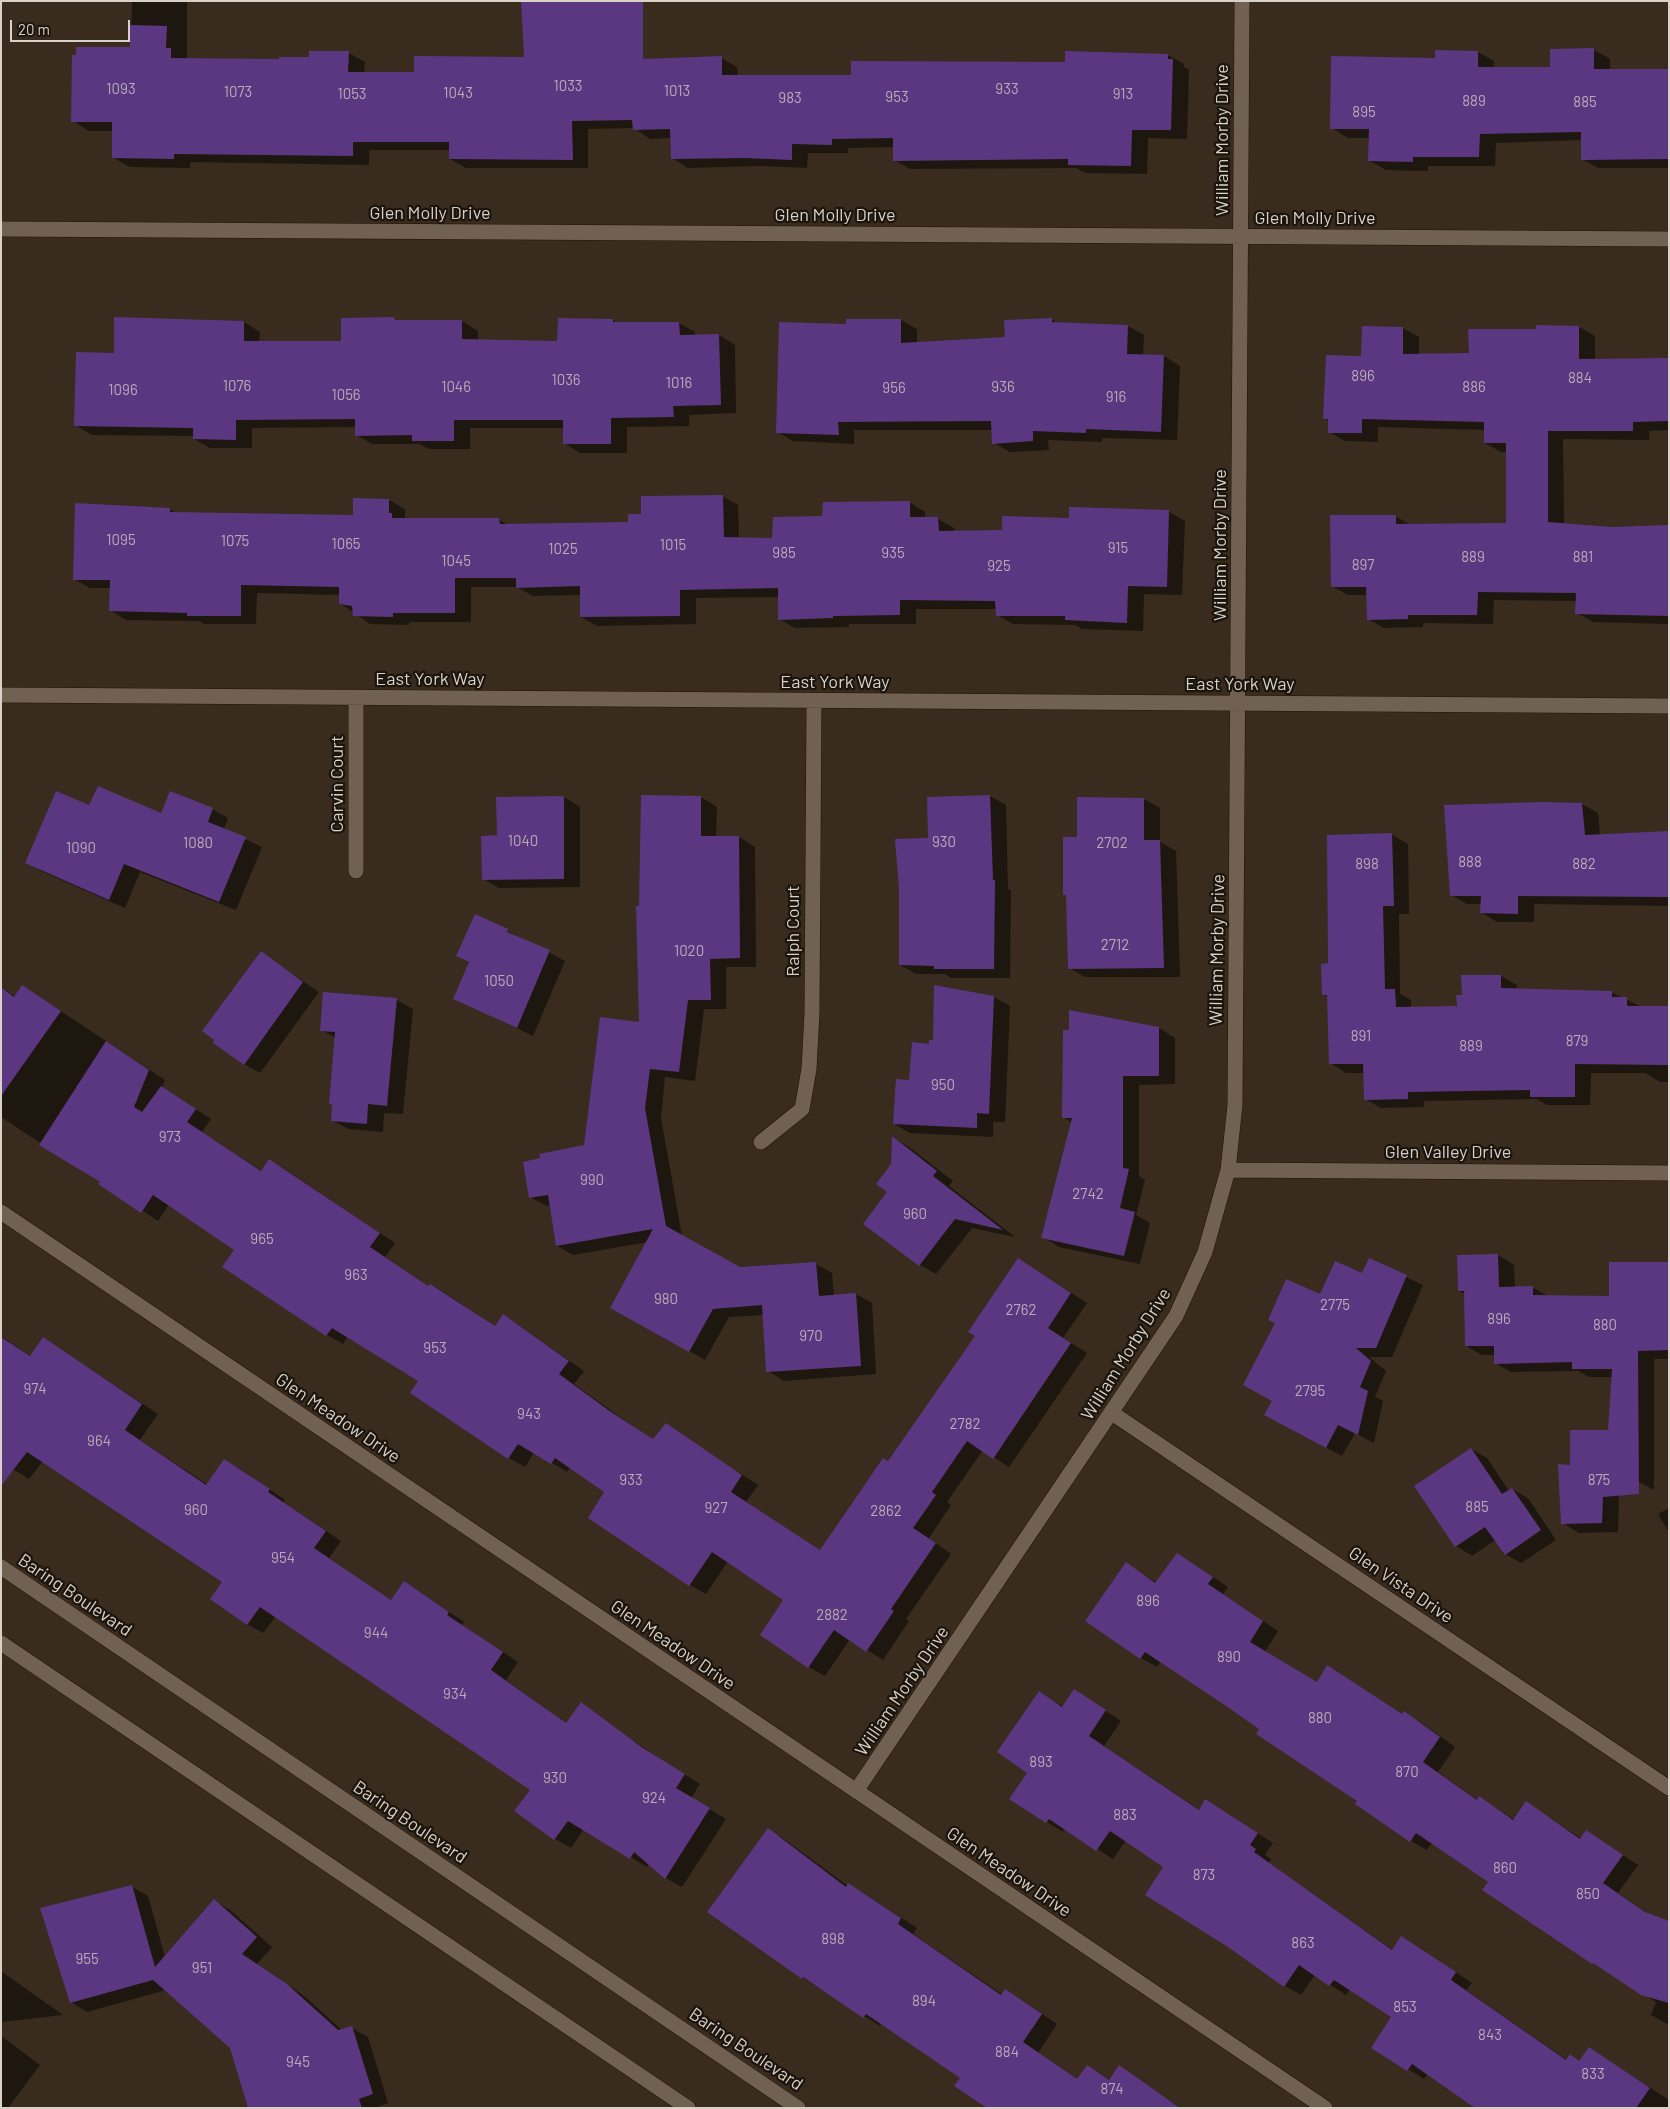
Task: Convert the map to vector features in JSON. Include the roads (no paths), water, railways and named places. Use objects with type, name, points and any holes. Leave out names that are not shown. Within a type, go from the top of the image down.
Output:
[{"type":"street","name":"William Morby Drive","points":[[856,1791],[1176,1316],[1205,1252],[1228,1170],[1235,1105],[1242,1]]},
{"type":"street","name":"Glen Molly Drive","points":[[1,229],[1669,239]]},
{"type":"street","name":"East York Way","points":[[1,695],[1669,706]]},
{"type":"street","name":"Carvin Court","points":[[356,698],[356,872]]},
{"type":"street","name":"Ralph Court","points":[[761,1142],[802,1109],[809,1069],[812,1013],[814,701]]},
{"type":"street","name":"Glen Valley Drive","points":[[1228,1170],[1669,1173]]},
{"type":"street","name":"Glen Meadow Drive","points":[[1,1212],[1325,2108]]},
{"type":"street","name":"Glen Vista Drive","points":[[1112,1413],[1669,1788]]},
{"type":"street","name":"Baring Boulevard","points":[[1,1567],[798,2108]]},
{"type":"street","points":[[1,1643],[688,2108]]}]
